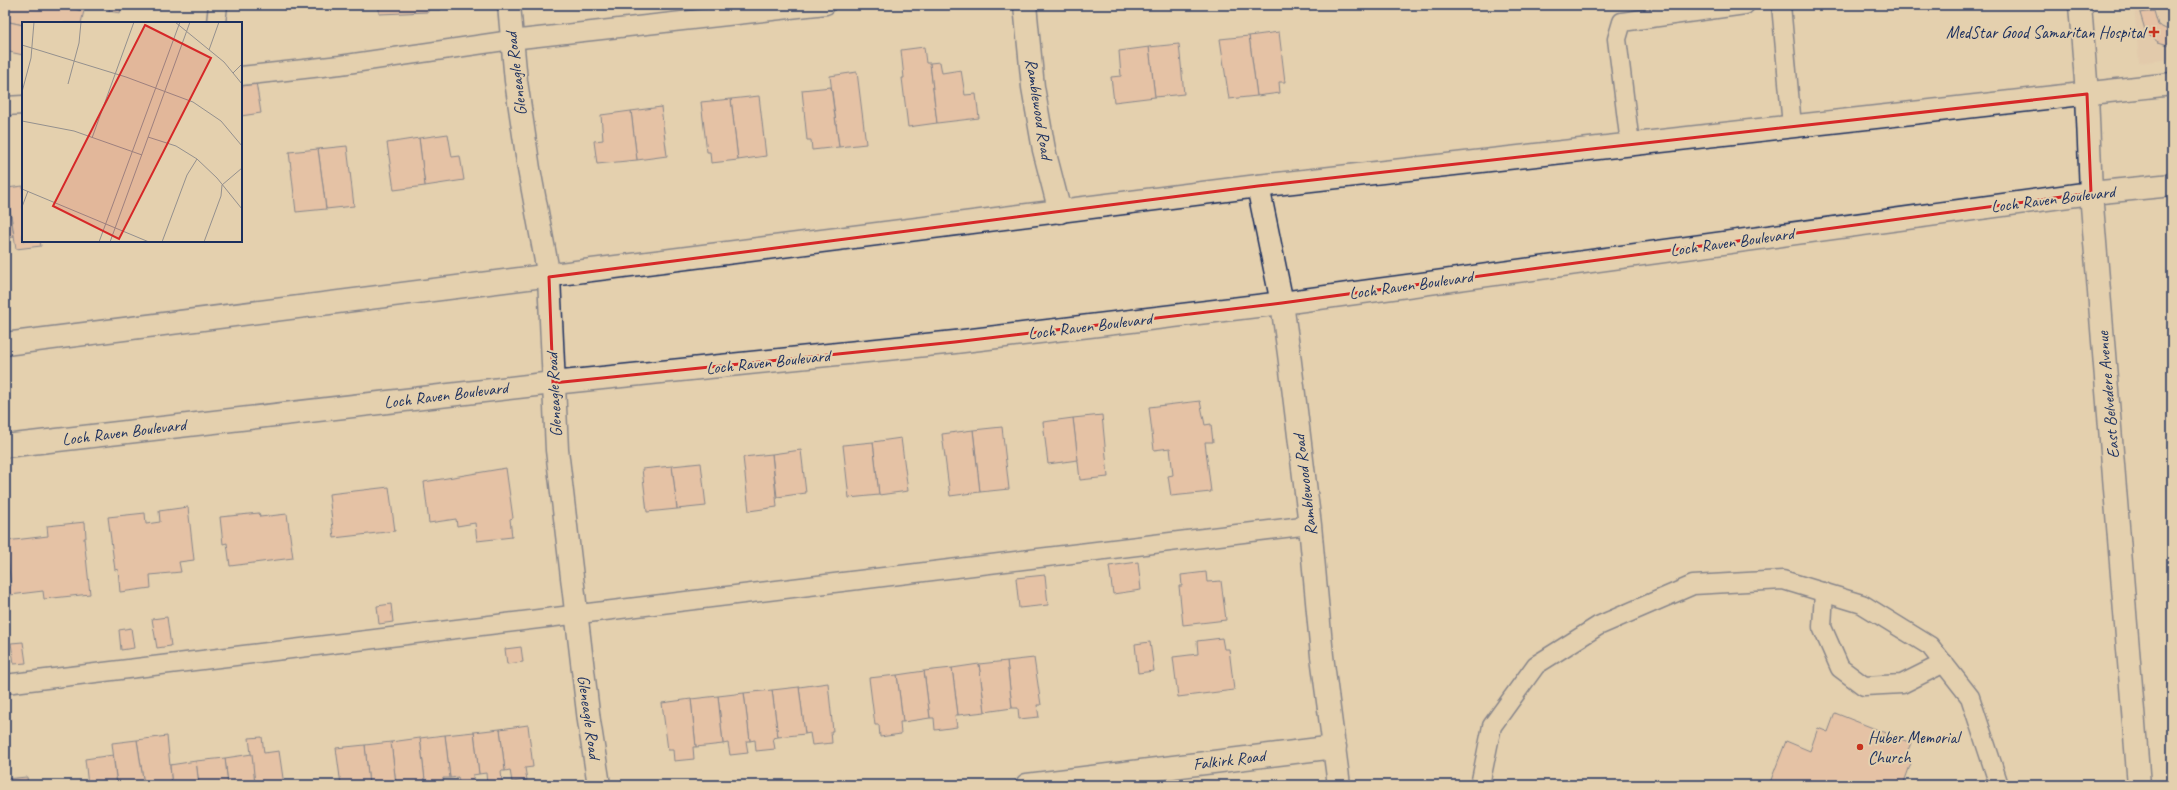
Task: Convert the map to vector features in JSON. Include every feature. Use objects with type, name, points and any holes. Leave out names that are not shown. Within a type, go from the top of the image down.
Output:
[{"type":"main road","name":"Gleneagle Road","points":[[509,5],[511,40],[529,169],[549,277],[557,450],[589,721],[599,785]]},
{"type":"main road","name":"Ramblewood Road","points":[[1024,5],[1034,94],[1044,150],[1060,212]]},
{"type":"main road","name":"East Belvedere Avenue","points":[[2080,5],[2087,94],[2091,193],[2139,785]]},
{"type":"main road","points":[[5,344],[549,277],[1258,186],[2172,84]]},
{"type":"main road","name":"Loch Raven Boulevard","points":[[5,446],[554,383],[955,342],[1282,303],[2091,193],[2172,185]]},
{"type":"main road","name":"Ramblewood Road","points":[[1258,186],[1282,303],[1310,525],[1322,656],[1339,785]]},
{"type":"main road","name":"Falkirk Road","points":[[1027,785],[1086,781],[1335,747]]},
{"type":"lane","points":[[216,22],[218,5]]},
{"type":"lane","points":[[242,76],[340,66],[511,40],[748,9],[826,5]]},
{"type":"lane","points":[[1630,144],[1617,39],[1622,22],[1745,5]]},
{"type":"lane","points":[[1781,5],[1792,126]]},
{"type":"lane","points":[[5,106],[22,105]]},
{"type":"lane","points":[[5,684],[1310,525]]},
{"type":"lane","points":[[1480,785],[1492,726],[1536,665],[1598,626],[1693,585],[1784,580],[1862,604],[1930,646],[1970,697],[1999,785]]},
{"type":"lane","points":[[1824,592],[1822,628],[1840,668],[1864,686],[1902,684],[1944,663]]},
{"type":"highlighted area","points":[[2087,94],[2091,193],[1282,303],[955,342],[553,383],[549,277],[1258,186]]},
{"type":"shaded area","name":"MedStar Good Samaritan Hospital","points":[[2134,5],[2172,5],[2172,59],[2139,63]]},
{"type":"building","points":[[5,5],[59,5],[84,11],[81,22],[22,22],[22,25],[5,21]]},
{"type":"building","points":[[59,5],[83,5],[82,11]]},
{"type":"building","points":[[110,5],[122,5],[120,13],[109,11]]},
{"type":"building","points":[[379,5],[440,5],[441,10],[379,14]]},
{"type":"building","points":[[2154,11],[2158,25],[2172,32],[2172,46],[2158,42],[2146,33],[2140,13]]},
{"type":"building","points":[[5,21],[22,25],[22,55],[5,51],[8,40],[5,39]]},
{"type":"building","points":[[1279,32],[1285,82],[1279,82],[1280,93],[1257,96],[1249,36]]},
{"type":"building","points":[[1249,36],[1257,96],[1229,99],[1220,39]]},
{"type":"building","points":[[1179,44],[1184,94],[1155,97],[1149,47]]},
{"type":"building","points":[[924,47],[926,63],[930,63],[937,123],[908,127],[902,78],[904,78],[901,50]]},
{"type":"building","points":[[1149,47],[1155,97],[1114,102],[1111,77],[1121,76],[1119,51]]},
{"type":"building","points":[[940,62],[942,73],[961,70],[965,95],[976,94],[979,118],[937,123],[930,63]]},
{"type":"building","points":[[857,72],[866,144],[839,147],[830,76]]},
{"type":"building","points":[[256,82],[261,113],[242,116],[242,84]]},
{"type":"building","points":[[831,87],[839,147],[812,150],[811,140],[807,140],[802,90]]},
{"type":"building","points":[[759,96],[766,156],[738,160],[731,99]]},
{"type":"building","points":[[731,99],[738,160],[711,163],[710,152],[707,152],[701,102]]},
{"type":"building","points":[[661,107],[667,156],[637,160],[631,111]]},
{"type":"building","points":[[631,111],[637,160],[597,164],[594,141],[603,140],[601,115]]},
{"type":"building","points":[[448,134],[452,157],[460,156],[464,180],[425,186],[419,138]]},
{"type":"building","points":[[419,138],[425,186],[394,190],[387,143]]},
{"type":"building","points":[[347,146],[354,206],[326,209],[318,149]]},
{"type":"building","points":[[318,149],[326,209],[296,212],[289,152]]},
{"type":"building","points":[[5,179],[14,237],[5,238]]},
{"type":"building","points":[[22,186],[22,242],[40,242],[41,246],[16,249],[7,188]]},
{"type":"building","points":[[1200,401],[1205,425],[1211,424],[1213,442],[1205,442],[1211,492],[1171,496],[1168,476],[1173,475],[1170,448],[1154,450],[1149,407]]},
{"type":"building","points":[[1102,415],[1108,477],[1080,480],[1073,418]]},
{"type":"building","points":[[1073,418],[1078,460],[1048,464],[1043,422]]},
{"type":"building","points":[[1002,427],[1009,489],[980,492],[973,430]]},
{"type":"building","points":[[973,430],[980,492],[950,496],[942,434]]},
{"type":"building","points":[[901,438],[908,491],[879,495],[873,442]]},
{"type":"building","points":[[873,442],[879,495],[849,498],[843,445]]},
{"type":"building","points":[[801,450],[806,493],[777,497],[772,454]]},
{"type":"building","points":[[772,454],[777,507],[749,511],[743,457]]},
{"type":"building","points":[[701,463],[706,506],[677,509],[672,466]]},
{"type":"building","points":[[672,466],[677,509],[647,512],[642,469]]},
{"type":"building","points":[[506,468],[513,518],[510,519],[512,537],[477,541],[475,523],[457,526],[456,519],[429,523],[424,482]]},
{"type":"building","points":[[389,487],[395,531],[334,538],[329,494]]},
{"type":"building","points":[[188,507],[194,560],[179,562],[181,572],[150,575],[151,588],[120,592],[118,569],[115,570],[108,517],[145,513],[146,524],[160,522],[159,511]]},
{"type":"building","points":[[259,513],[260,517],[287,514],[293,558],[230,566],[227,543],[223,544],[220,517]]},
{"type":"building","points":[[85,522],[86,538],[84,538],[90,594],[44,599],[43,591],[10,595],[9,586],[11,586],[6,541],[48,536],[47,526]]},
{"type":"building","points":[[1138,562],[1141,590],[1113,594],[1109,566]]},
{"type":"building","points":[[1206,572],[1207,582],[1221,581],[1226,620],[1183,625],[1179,586],[1182,586],[1181,575]]},
{"type":"building","points":[[1045,575],[1048,605],[1019,608],[1016,578]]},
{"type":"building","points":[[391,604],[393,622],[379,624],[377,606]]},
{"type":"building","points":[[167,617],[171,646],[157,648],[152,619]]},
{"type":"building","points":[[131,628],[134,648],[121,650],[119,630]]},
{"type":"building","points":[[1222,638],[1224,649],[1229,649],[1234,690],[1178,697],[1173,657],[1198,654],[1197,641]]},
{"type":"building","points":[[23,642],[26,663],[14,664],[11,643]]},
{"type":"building","points":[[1150,642],[1154,671],[1138,673],[1135,644]]},
{"type":"building","points":[[521,647],[523,662],[507,664],[505,649]]},
{"type":"building","points":[[1034,658],[1041,705],[1037,705],[1039,717],[1019,719],[1018,708],[1012,708],[1007,661]]},
{"type":"building","points":[[1007,661],[1012,708],[985,712],[979,664]]},
{"type":"building","points":[[979,664],[985,712],[958,715],[952,668]]},
{"type":"building","points":[[952,668],[958,715],[955,715],[957,727],[935,730],[934,718],[930,718],[924,671]]},
{"type":"building","points":[[924,671],[930,718],[903,722],[897,675]]},
{"type":"building","points":[[897,675],[903,722],[900,722],[901,734],[880,737],[879,725],[875,725],[869,678]]},
{"type":"building","points":[[828,683],[833,731],[831,731],[832,743],[812,745],[810,733],[805,734],[799,687]]},
{"type":"building","points":[[799,687],[805,734],[778,737],[772,690]]},
{"type":"building","points":[[772,690],[778,737],[773,738],[775,749],[756,751],[755,740],[750,741],[744,693]]},
{"type":"building","points":[[744,693],[750,741],[746,741],[748,753],[730,755],[728,743],[723,744],[718,696]]},
{"type":"building","points":[[718,696],[723,744],[696,747],[691,699]]},
{"type":"building","points":[[691,699],[696,747],[693,747],[694,759],[674,761],[673,750],[668,750],[662,703]]},
{"type":"building","name":"Huber Memorial Church","points":[[1835,713],[1911,743],[1904,760],[1911,763],[1903,785],[1769,785],[1786,741],[1810,751],[1818,728],[1828,732]]},
{"type":"building","points":[[528,725],[533,767],[525,768],[527,780],[512,782],[510,770],[505,771],[500,729]]},
{"type":"building","points":[[500,729],[505,771],[501,771],[502,783],[487,785],[486,773],[479,774],[474,732]]},
{"type":"building","points":[[474,732],[479,774],[473,775],[474,785],[460,785],[458,777],[450,778],[445,735]]},
{"type":"building","points":[[445,735],[450,778],[443,778],[443,785],[430,785],[429,780],[425,780],[420,738]]},
{"type":"building","points":[[167,736],[172,785],[144,785],[137,740]]},
{"type":"building","points":[[262,737],[264,753],[279,751],[284,785],[255,785],[249,738]]},
{"type":"building","points":[[420,738],[425,780],[420,781],[421,785],[405,785],[405,783],[396,784],[391,742]]},
{"type":"building","points":[[137,740],[144,785],[117,785],[112,743]]},
{"type":"building","points":[[391,742],[396,784],[369,785],[365,745]]},
{"type":"building","points":[[365,745],[369,785],[341,785],[336,748]]},
{"type":"building","points":[[252,754],[255,785],[228,785],[225,758]]},
{"type":"building","points":[[113,755],[117,785],[88,785],[85,759]]},
{"type":"building","points":[[225,758],[228,785],[199,785],[196,761]]},
{"type":"building","points":[[196,761],[199,785],[172,785],[170,765]]},
{"type":"building","points":[[27,777],[28,785],[5,785],[5,779]]},
{"type":"place","name":"MedStar Good Samaritan Hospital","points":[[2154,32]]},
{"type":"place","name":"Huber Memorial Church","points":[[1860,747]]}]
